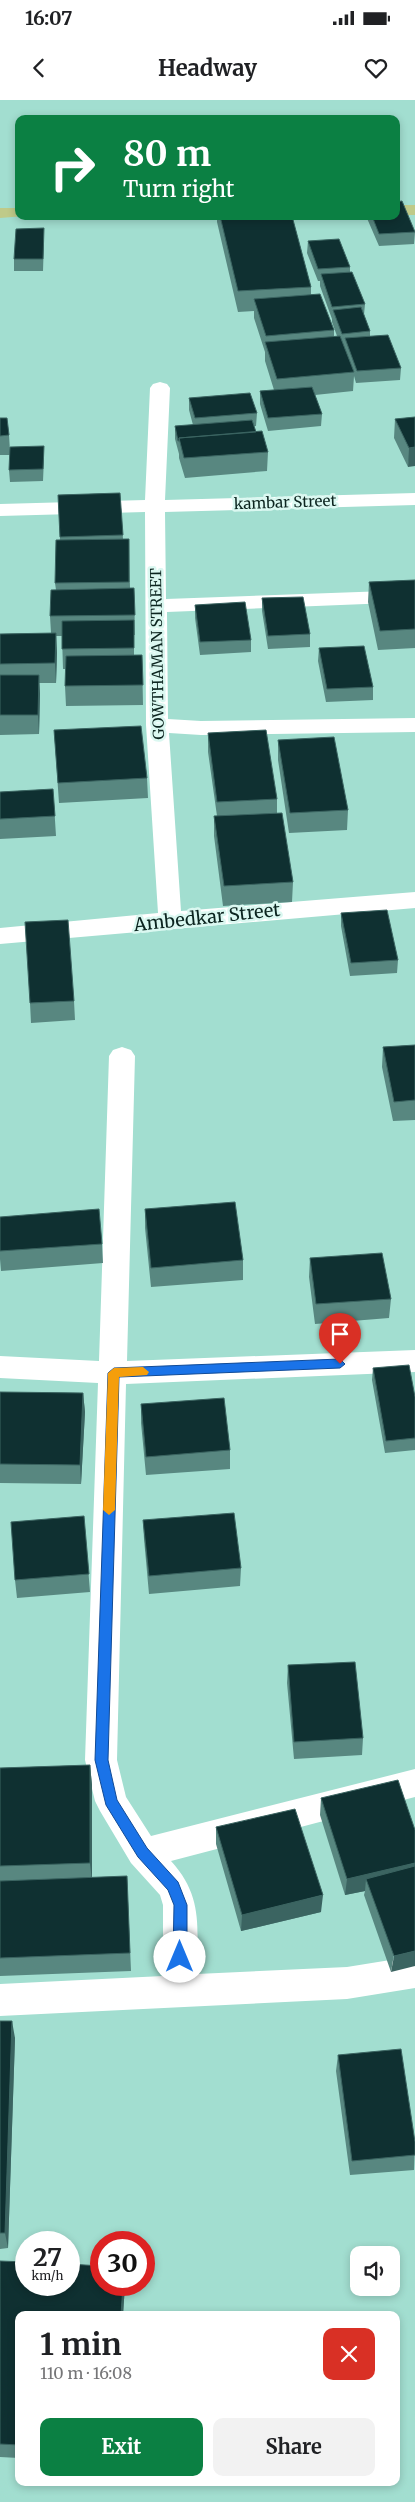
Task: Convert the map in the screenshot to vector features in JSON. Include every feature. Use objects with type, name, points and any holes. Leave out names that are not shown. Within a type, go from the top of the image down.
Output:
[{"type":"main road","points":[[400,210],[415,210]]},
{"type":"main road","points":[[0,213],[15,213]]},
{"type":"street","name":"GOWTHAMAN STREET","points":[[160,388],[155,506],[157,725],[170,921]]},
{"type":"street","name":"kambar Street","points":[[0,510],[415,499]]},
{"type":"street","points":[[155,606],[415,596]]},
{"type":"street","points":[[157,725],[201,728],[415,725]]},
{"type":"street","name":"Ambedkar Street","points":[[0,936],[170,921],[259,910],[415,900]]},
{"type":"street","points":[[122,1056],[101,1760],[111,1801],[143,1853],[173,1886],[180,1905],[180,1992]]},
{"type":"street","points":[[0,1367],[114,1373],[415,1361]]},
{"type":"street","points":[[143,1853],[415,1783]]},
{"type":"street","points":[[0,2000],[347,1983],[415,1972]]},
{"type":"building","points":[[400,201],[402,201],[415,232],[379,234],[374,220],[400,220]]},
{"type":"building","points":[[221,220],[293,220],[311,287],[238,291]]},
{"type":"building","points":[[44,228],[43,259],[14,259],[16,229]]},
{"type":"building","points":[[339,239],[350,267],[318,269],[308,241]]},
{"type":"building","points":[[352,272],[365,304],[332,307],[321,274]]},
{"type":"building","points":[[320,294],[334,330],[266,336],[254,299]]},
{"type":"building","points":[[361,307],[370,331],[342,334],[333,310]]},
{"type":"building","points":[[388,335],[401,368],[357,371],[345,338]]},
{"type":"building","points":[[340,336],[354,372],[277,379],[265,342]]},
{"type":"building","points":[[312,387],[322,414],[268,418],[260,391]]},
{"type":"building","points":[[250,393],[257,413],[195,418],[189,398]]},
{"type":"building","points":[[415,417],[415,447],[409,448],[395,419]]},
{"type":"building","points":[[0,418],[7,418],[9,435],[0,436]]},
{"type":"building","points":[[252,420],[256,432],[179,438],[179,441],[175,426]]},
{"type":"building","points":[[262,431],[268,452],[184,458],[179,438]]},
{"type":"building","points":[[44,446],[43,469],[9,470],[10,447]]},
{"type":"building","points":[[120,493],[123,535],[60,537],[58,495]]},
{"type":"building","points":[[129,539],[129,582],[55,583],[56,540]]},
{"type":"building","points":[[415,580],[415,629],[380,631],[369,582]]},
{"type":"building","points":[[134,588],[135,615],[50,616],[51,590]]},
{"type":"building","points":[[303,597],[310,634],[268,636],[262,598]]},
{"type":"building","points":[[245,602],[251,640],[200,642],[195,605]]},
{"type":"building","points":[[134,620],[134,648],[62,649],[62,621]]},
{"type":"building","points":[[56,633],[55,663],[0,664],[0,634]]},
{"type":"building","points":[[364,646],[373,687],[327,689],[319,648]]},
{"type":"building","points":[[142,655],[143,685],[65,686],[66,656]]},
{"type":"building","points":[[0,675],[39,675],[38,715],[0,715]]},
{"type":"building","points":[[141,726],[147,778],[58,783],[54,730]]},
{"type":"building","points":[[266,730],[277,799],[217,802],[208,733]]},
{"type":"building","points":[[334,737],[348,810],[290,813],[278,740]]},
{"type":"building","points":[[53,789],[55,816],[0,819],[0,792]]},
{"type":"building","points":[[282,813],[293,882],[224,886],[214,816]]},
{"type":"building","points":[[387,910],[398,960],[351,963],[341,913]]},
{"type":"building","points":[[68,920],[74,1001],[30,1003],[25,922]]},
{"type":"building","points":[[415,1045],[415,1100],[394,1102],[383,1047]]},
{"type":"building","points":[[235,1202],[243,1260],[151,1268],[145,1209]]},
{"type":"building","points":[[99,1209],[102,1244],[0,1251],[0,1217]]},
{"type":"building","points":[[382,1253],[391,1299],[316,1304],[310,1258]]},
{"type":"building","points":[[409,1365],[415,1397],[415,1438],[386,1441],[373,1368]]},
{"type":"building","points":[[0,1392],[83,1393],[80,1465],[0,1464]]},
{"type":"building","points":[[224,1398],[230,1450],[146,1457],[141,1404]]},
{"type":"building","points":[[234,1513],[241,1568],[149,1576],[143,1520]]},
{"type":"building","points":[[84,1516],[89,1574],[15,1580],[11,1522]]},
{"type":"building","points":[[355,1662],[363,1738],[294,1742],[288,1665]]},
{"type":"building","points":[[90,1765],[90,1863],[0,1866],[0,1768]]},
{"type":"building","points":[[398,1780],[415,1830],[415,1863],[347,1879],[321,1798]]},
{"type":"building","points":[[295,1809],[323,1895],[242,1915],[216,1827]]},
{"type":"building","points":[[415,1866],[415,1951],[394,1956],[366,1879]]},
{"type":"building","points":[[127,1876],[130,1953],[0,1958],[0,1881]]},
{"type":"building","points":[[0,2021],[12,2021],[5,2233],[0,2233]]},
{"type":"building","points":[[401,2049],[415,2142],[415,2155],[352,2161],[338,2055]]},
{"type":"building","points":[[0,2261],[15,2262],[15,2296],[80,2296],[80,2265],[90,2265],[90,2296],[122,2296],[121,2311],[15,2311],[15,2445],[0,2444]]},
{"type":"slow traffic","points":[[109,1510],[114,1373],[143,1372]]},
{"type":"route","points":[[180,1957],[180,1905],[173,1886],[143,1853],[111,1801],[101,1760],[114,1373],[340,1364]]}]
